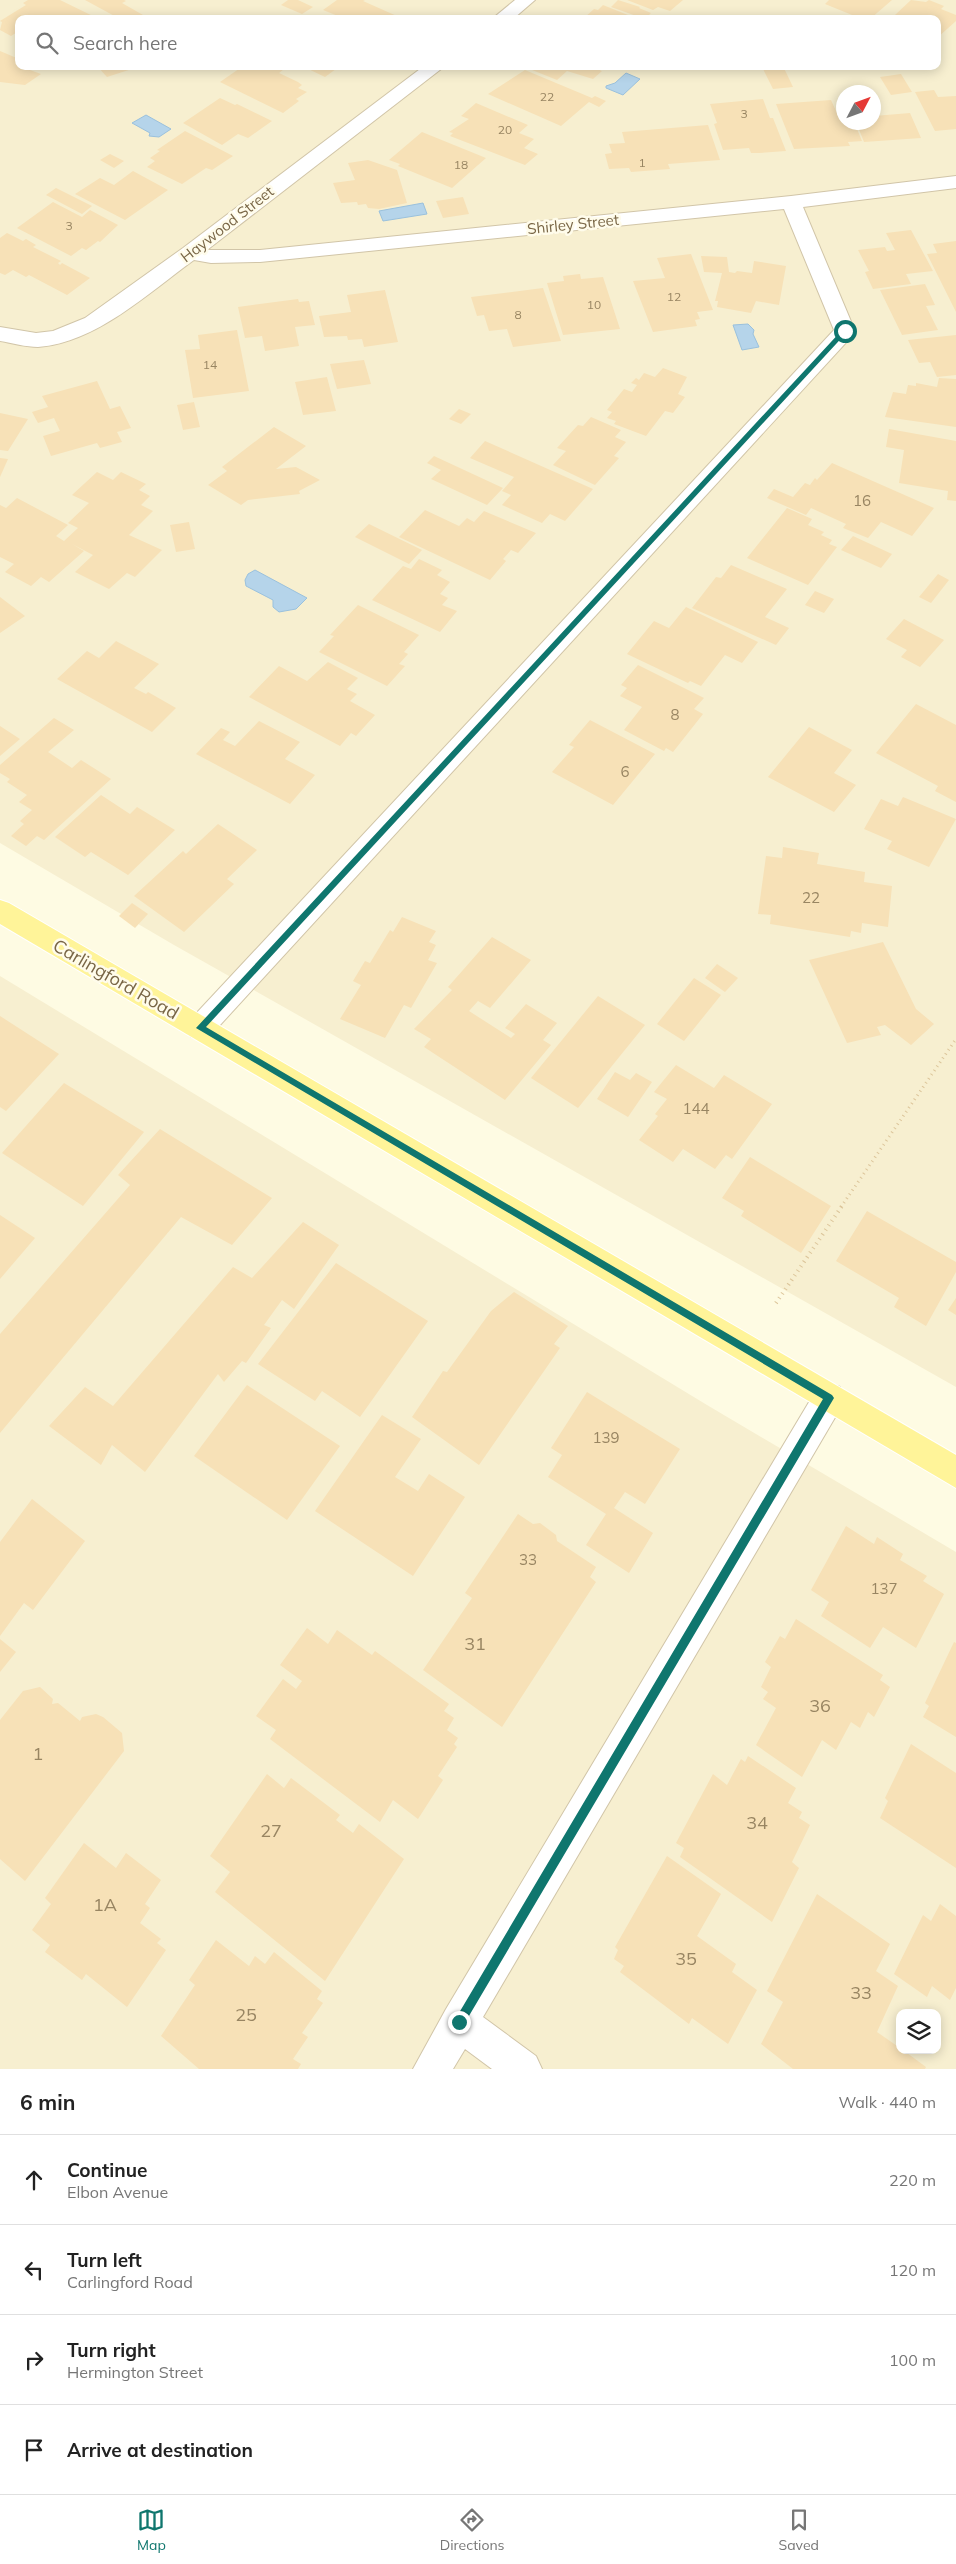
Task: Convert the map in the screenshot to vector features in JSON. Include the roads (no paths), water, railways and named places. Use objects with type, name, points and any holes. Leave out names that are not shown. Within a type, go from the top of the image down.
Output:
[{"type":"main road","name":"Carlingford Road","points":[[0,911],[956,1472]]},
{"type":"street","points":[[506,15],[526,0]]},
{"type":"street","name":"Haywood Street","points":[[0,334],[36,340],[57,336],[88,325],[190,253],[431,70]]},
{"type":"street","name":"Shirley Street","points":[[190,253],[211,257],[260,256],[791,202],[956,182]]},
{"type":"street","points":[[200,1028],[845,331],[791,202]]},
{"type":"street","points":[[432,2069],[829,1398]]},
{"type":"street","points":[[459,2022],[524,2069]]},
{"type":"water","points":[[626,73],[640,79],[623,95],[606,88],[606,86],[615,83]]},
{"type":"water","points":[[146,115],[171,129],[159,137],[149,136],[150,133],[132,123]]},
{"type":"water","points":[[423,203],[427,214],[383,221],[379,211]]},
{"type":"water","points":[[748,324],[754,330],[753,334],[759,347],[742,350],[733,325]]},
{"type":"water","points":[[255,570],[307,598],[296,609],[279,612],[273,607],[273,600],[246,586],[245,580],[248,574]]}]
